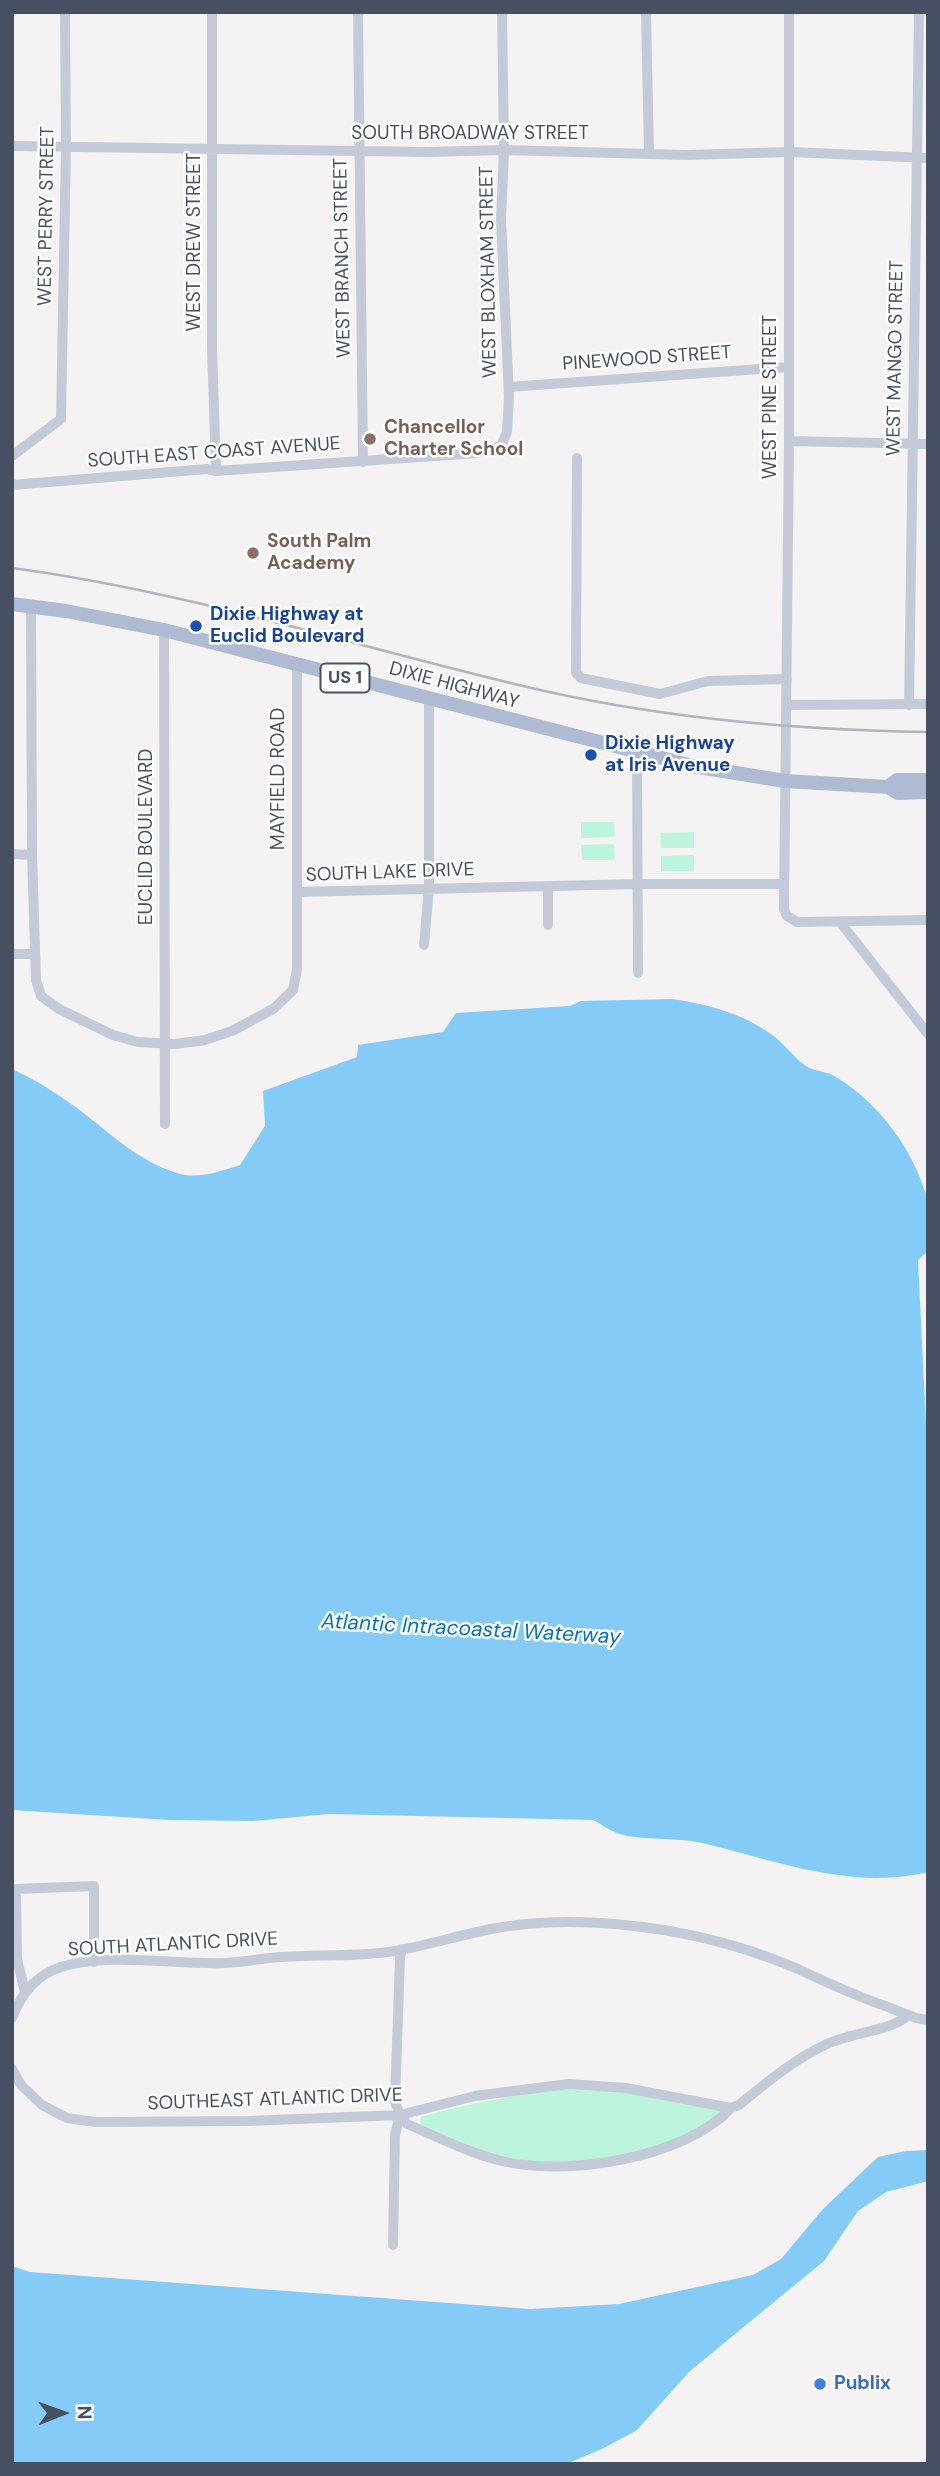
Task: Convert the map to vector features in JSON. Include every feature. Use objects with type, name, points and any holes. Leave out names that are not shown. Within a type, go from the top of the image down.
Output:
[{"type":"main road","name":"DIXIE HIGHWAY","points":[[12,604],[164,630],[692,766],[785,781],[888,787],[898,793],[928,792]]},
{"type":"main road","name":"DIXIE HIGHWAY","points":[[888,787],[897,780],[928,780]]},
{"type":"street","name":"WEST PERRY STREET","points":[[12,456],[61,419],[66,147],[65,12]]},
{"type":"street","name":"WEST DREW STREET","points":[[212,12],[211,149],[216,471]]},
{"type":"street","name":"WEST BRANCH STREET","points":[[358,12],[363,462]]},
{"type":"street","name":"WEST BLOXHAM STREET","points":[[501,446],[507,432],[509,387],[501,219],[504,150],[502,12]]},
{"type":"street","points":[[646,12],[649,153]]},
{"type":"street","name":"WEST PINE STREET","points":[[784,884],[789,441],[789,12]]},
{"type":"street","name":"WEST MANGO STREET","points":[[909,705],[912,444],[922,158],[919,12]]},
{"type":"street","name":"SOUTH BROADWAY STREET","points":[[12,146],[359,151],[504,150],[686,155],[790,152],[922,158]]},
{"type":"street","name":"PINEWOOD STREET","points":[[509,387],[788,367]]},
{"type":"street","points":[[789,441],[928,444]]},
{"type":"street","name":"SOUTH EAST COAST AVENUE","points":[[12,485],[207,469],[216,471],[478,453],[501,446]]},
{"type":"street","points":[[577,458],[576,673],[581,678],[660,694],[708,681],[787,679]]},
{"type":"street","name":"SOUTH LAKE DRIVE","points":[[31,606],[32,855],[36,980],[41,996],[59,1009],[113,1035],[138,1042],[165,1044],[205,1040],[232,1031],[273,1009],[293,990],[297,969],[298,892],[637,884],[784,884]]},
{"type":"street","name":"EUCLID BOULEVARD","points":[[164,630],[165,1124]]},
{"type":"street","name":"MAYFIELD ROAD","points":[[298,666],[298,892]]},
{"type":"street","points":[[424,945],[429,888],[429,700]]},
{"type":"street","points":[[787,705],[928,704]]},
{"type":"street","points":[[637,754],[638,972]]},
{"type":"street","points":[[12,854],[32,855]]},
{"type":"street","points":[[784,884],[784,909],[787,916],[797,922],[928,920]]},
{"type":"street","points":[[548,886],[548,925]]},
{"type":"street","points":[[840,922],[928,1034]]},
{"type":"street","points":[[12,954],[35,954]]},
{"type":"street","points":[[25,1992],[17,1959],[16,1889],[94,1886],[94,1962]]},
{"type":"street","name":"SOUTH ATLANTIC DRIVE","points":[[12,2018],[25,1992],[48,1972],[65,1966],[94,1962],[145,1961],[224,1963],[279,1957],[370,1954],[519,1924],[578,1922],[638,1927],[733,1945],[799,1969],[907,2016],[928,2020]]},
{"type":"street","points":[[402,1949],[394,2102],[400,2115],[407,2124],[504,2162],[573,2166],[623,2160],[653,2151],[704,2129],[794,2062],[824,2045],[846,2035],[900,2023],[907,2016]]},
{"type":"street","name":"SOUTHEAST ATLANTIC DRIVE","points":[[12,2069],[21,2085],[42,2105],[67,2118],[81,2121],[248,2121],[400,2115],[475,2096],[569,2084],[626,2088],[731,2108]]},
{"type":"street","points":[[393,2245],[395,2135],[400,2115]]},
{"type":"green space","points":[[581,822],[614,822],[615,837],[581,838]]},
{"type":"green space","points":[[694,832],[694,848],[661,848],[660,833]]},
{"type":"green space","points":[[614,844],[615,860],[582,860],[581,845]]},
{"type":"green space","points":[[694,855],[694,871],[661,871],[661,856]]},
{"type":"green space","points":[[562,2089],[620,2092],[725,2110],[698,2129],[674,2140],[631,2154],[587,2162],[543,2163],[521,2160],[469,2145],[420,2124],[421,2117],[456,2108]]},
{"type":"water","name":"Atlantic Intracoastal Waterway","points":[[672,999],[711,1007],[748,1020],[776,1038],[806,1066],[832,1075],[852,1088],[880,1114],[903,1145],[927,1198],[928,1251],[918,1260],[928,1466],[928,1872],[899,1877],[842,1876],[692,1841],[626,1835],[614,1832],[593,1820],[329,1814],[253,1821],[169,1820],[12,1810],[12,1069],[77,1108],[128,1148],[164,1168],[193,1176],[240,1165],[265,1126],[263,1091],[357,1057],[358,1045],[443,1032],[456,1013],[570,1006],[581,1001]]},
{"type":"water","points":[[928,2150],[928,2181],[886,2192],[858,2211],[824,2261],[690,2371],[637,2430],[566,2464],[12,2464],[12,2266],[30,2272],[530,2309],[619,2304],[753,2275],[781,2259],[822,2210],[878,2157]]},
{"type":"railway","points":[[12,568],[77,578],[205,605],[523,686],[623,706],[775,725],[928,732]]},
{"type":"place","name":"Chancellor Charter School","points":[[370,439]]},
{"type":"place","name":"South Palm Academy","points":[[253,553]]},
{"type":"place","name":"Dixie Highway at Euclid Boulevard","points":[[196,626]]},
{"type":"place","name":"Dixie Highway at Iris Avenue","points":[[591,755]]},
{"type":"place","name":"Publix","points":[[820,2384]]}]
